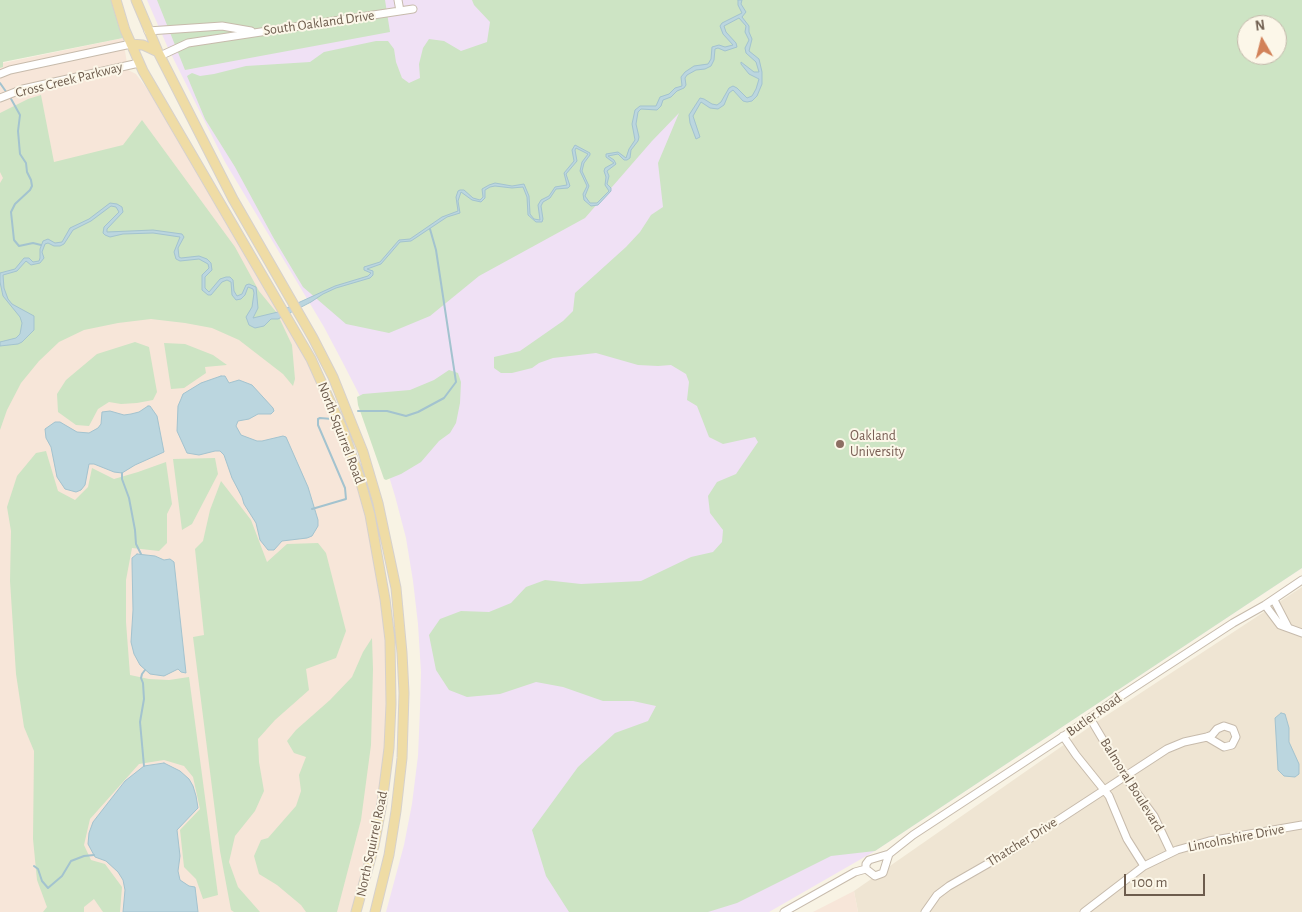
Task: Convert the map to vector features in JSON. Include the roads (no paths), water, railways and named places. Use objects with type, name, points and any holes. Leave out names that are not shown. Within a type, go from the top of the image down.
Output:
[{"type":"main road","name":"North Squirrel Road","points":[[116,0],[130,44],[139,63],[294,328],[323,384],[357,469],[374,534],[386,599],[391,684],[389,748],[378,825],[356,912]]},
{"type":"main road","name":"North Squirrel Road","points":[[136,0],[159,54],[233,200],[304,322],[333,377],[363,452],[382,518],[396,588],[403,671],[402,758],[393,831],[375,912]]},
{"type":"main road","points":[[130,44],[143,45],[159,54]]},
{"type":"main road","points":[[178,132],[190,134],[196,128]]},
{"type":"street","points":[[398,0],[400,11]]},
{"type":"street","name":"South Oakland Drive","points":[[159,54],[188,43],[413,9]]},
{"type":"street","name":"South Oakland Drive","points":[[148,31],[222,26],[256,32]]},
{"type":"street","name":"Cross Creek Parkway","points":[[0,74],[18,68],[130,44]]},
{"type":"street","name":"Cross Creek Parkway","points":[[0,98],[23,88],[139,63]]},
{"type":"street","name":"Butler Road","points":[[866,869],[866,864],[869,860],[889,854],[913,835],[1174,661],[1233,623],[1274,600],[1302,580]]},
{"type":"street","points":[[1274,600],[1288,627]]},
{"type":"street","points":[[1265,605],[1280,625],[1302,633]]},
{"type":"street","name":"Balmoral Boulevard","points":[[1090,718],[1124,777],[1154,816],[1171,852]]},
{"type":"street","name":"Balmoral Boulevard","points":[[1063,736],[1105,790],[1127,839],[1144,866]]},
{"type":"street","name":"Thatcher Drive","points":[[925,912],[942,890],[1017,847],[1172,746],[1188,740],[1207,737]]},
{"type":"street","name":"Lincolnshire Drive","points":[[1084,912],[1144,866],[1171,852],[1201,842],[1302,825]]},
{"type":"street","name":"Butler Road","points":[[866,869],[875,876],[883,873],[889,854]]},
{"type":"street","name":"Butler Road","points":[[784,912],[854,872],[866,869]]},
{"type":"water","points":[[738,0],[742,0],[741,4],[746,12],[742,17],[749,26],[752,39],[749,51],[759,59],[762,72],[762,84],[757,96],[752,101],[743,101],[733,90],[729,93],[724,105],[718,109],[710,108],[701,102],[693,116],[700,137],[696,139],[689,115],[700,98],[717,105],[721,102],[729,88],[733,86],[747,98],[752,96],[756,89],[759,79],[749,74],[741,64],[741,62],[754,72],[759,72],[756,62],[746,53],[745,48],[749,40],[745,32],[746,26],[739,18],[724,26],[737,47],[725,51],[718,48],[715,49],[714,60],[711,66],[696,70],[687,75],[684,88],[663,100],[657,110],[641,109],[638,112],[636,124],[638,141],[631,150],[630,158],[627,160],[624,160],[618,154],[608,156],[616,164],[607,171],[609,176],[607,184],[611,191],[598,205],[591,206],[584,200],[583,194],[587,186],[580,171],[582,162],[588,154],[576,148],[577,161],[566,174],[570,186],[568,188],[556,189],[550,198],[543,202],[541,206],[542,222],[536,222],[528,215],[527,197],[523,187],[490,187],[485,190],[485,198],[481,202],[472,200],[461,192],[458,201],[460,213],[447,217],[411,241],[400,242],[381,264],[367,269],[373,271],[373,275],[370,278],[336,288],[278,319],[271,319],[264,326],[255,328],[249,325],[246,317],[252,307],[253,289],[248,287],[245,295],[241,299],[236,300],[232,295],[231,282],[227,280],[222,282],[211,295],[208,295],[202,290],[202,275],[209,268],[208,264],[199,259],[180,261],[176,259],[174,252],[180,237],[153,233],[123,234],[110,237],[105,235],[103,233],[104,227],[119,212],[116,207],[111,206],[91,221],[73,230],[64,244],[54,246],[48,243],[45,244],[42,252],[44,258],[40,263],[31,265],[26,261],[17,271],[3,275],[4,288],[8,299],[12,304],[34,316],[34,330],[18,344],[0,346],[0,342],[16,338],[20,334],[22,323],[20,317],[3,296],[0,273],[15,269],[24,258],[29,258],[33,262],[39,261],[43,241],[48,239],[55,243],[62,242],[70,228],[89,219],[110,203],[122,207],[123,212],[107,229],[107,232],[153,230],[182,234],[184,237],[178,248],[179,257],[199,256],[211,263],[212,270],[205,277],[205,288],[209,292],[220,279],[226,277],[230,277],[233,280],[234,291],[237,296],[242,294],[246,285],[249,284],[256,287],[258,308],[253,318],[278,312],[335,286],[368,276],[371,273],[364,270],[364,267],[380,262],[399,240],[410,239],[442,217],[458,211],[456,197],[460,190],[464,190],[473,198],[480,200],[483,197],[482,189],[489,185],[495,183],[512,186],[524,184],[529,196],[530,214],[534,219],[540,220],[538,205],[541,200],[549,196],[555,187],[567,185],[564,173],[574,161],[572,150],[575,145],[590,153],[582,171],[589,186],[585,196],[590,203],[597,203],[609,191],[605,185],[606,177],[604,171],[605,168],[614,163],[606,157],[606,154],[618,152],[626,158],[635,140],[632,124],[635,110],[640,106],[656,106],[660,97],[682,86],[681,77],[685,72],[694,66],[708,64],[711,59],[712,47],[733,45],[723,34],[720,26],[722,23],[742,13]]},
{"type":"water","points":[[225,376],[229,383],[239,380],[252,385],[273,408],[274,411],[271,414],[258,414],[249,419],[238,421],[236,426],[241,435],[257,441],[286,437],[308,487],[318,520],[318,526],[312,536],[282,541],[274,550],[268,550],[260,540],[256,523],[244,504],[224,455],[220,451],[199,455],[187,453],[177,431],[178,406],[183,394],[201,383]]},
{"type":"water","points":[[148,406],[157,416],[164,452],[122,473],[89,464],[85,485],[81,490],[76,492],[65,489],[57,477],[45,429],[55,422],[60,422],[77,432],[89,433],[101,424],[102,412],[110,411],[124,415],[139,412]]},
{"type":"water","points":[[137,554],[155,556],[164,560],[170,559],[174,562],[186,673],[178,669],[164,676],[150,674],[140,665],[134,654],[131,642],[133,610],[132,558]]},
{"type":"water","points":[[1281,713],[1285,714],[1289,728],[1289,742],[1299,764],[1299,774],[1295,777],[1284,776],[1278,770],[1275,718]]},
{"type":"water","points":[[164,763],[180,771],[189,779],[196,796],[198,808],[177,830],[180,880],[189,886],[195,887],[198,912],[123,912],[125,890],[123,880],[118,872],[106,861],[95,857],[88,844],[89,833],[93,822],[125,781],[144,766]]},
{"type":"waterway","points":[[0,83],[7,93]]},
{"type":"waterway","points":[[10,97],[20,115],[18,131],[20,154],[26,163],[32,186],[15,204],[11,212],[14,240],[19,246],[33,243],[41,245]]},
{"type":"waterway","points":[[358,411],[387,411],[406,416],[418,412],[444,398],[456,382],[436,250],[430,229]]},
{"type":"waterway","points":[[312,509],[346,499],[345,488],[318,425],[318,419],[320,418],[332,419]]},
{"type":"waterway","points":[[122,473],[122,479],[129,498],[136,544],[141,554]]},
{"type":"waterway","points":[[144,766],[140,722],[144,699],[141,678],[145,670]]},
{"type":"waterway","points":[[34,866],[38,869],[42,881],[48,888],[62,876],[71,861],[84,856],[94,855]]},
{"type":"place","name":"Oakland University","points":[[840,444]]}]
